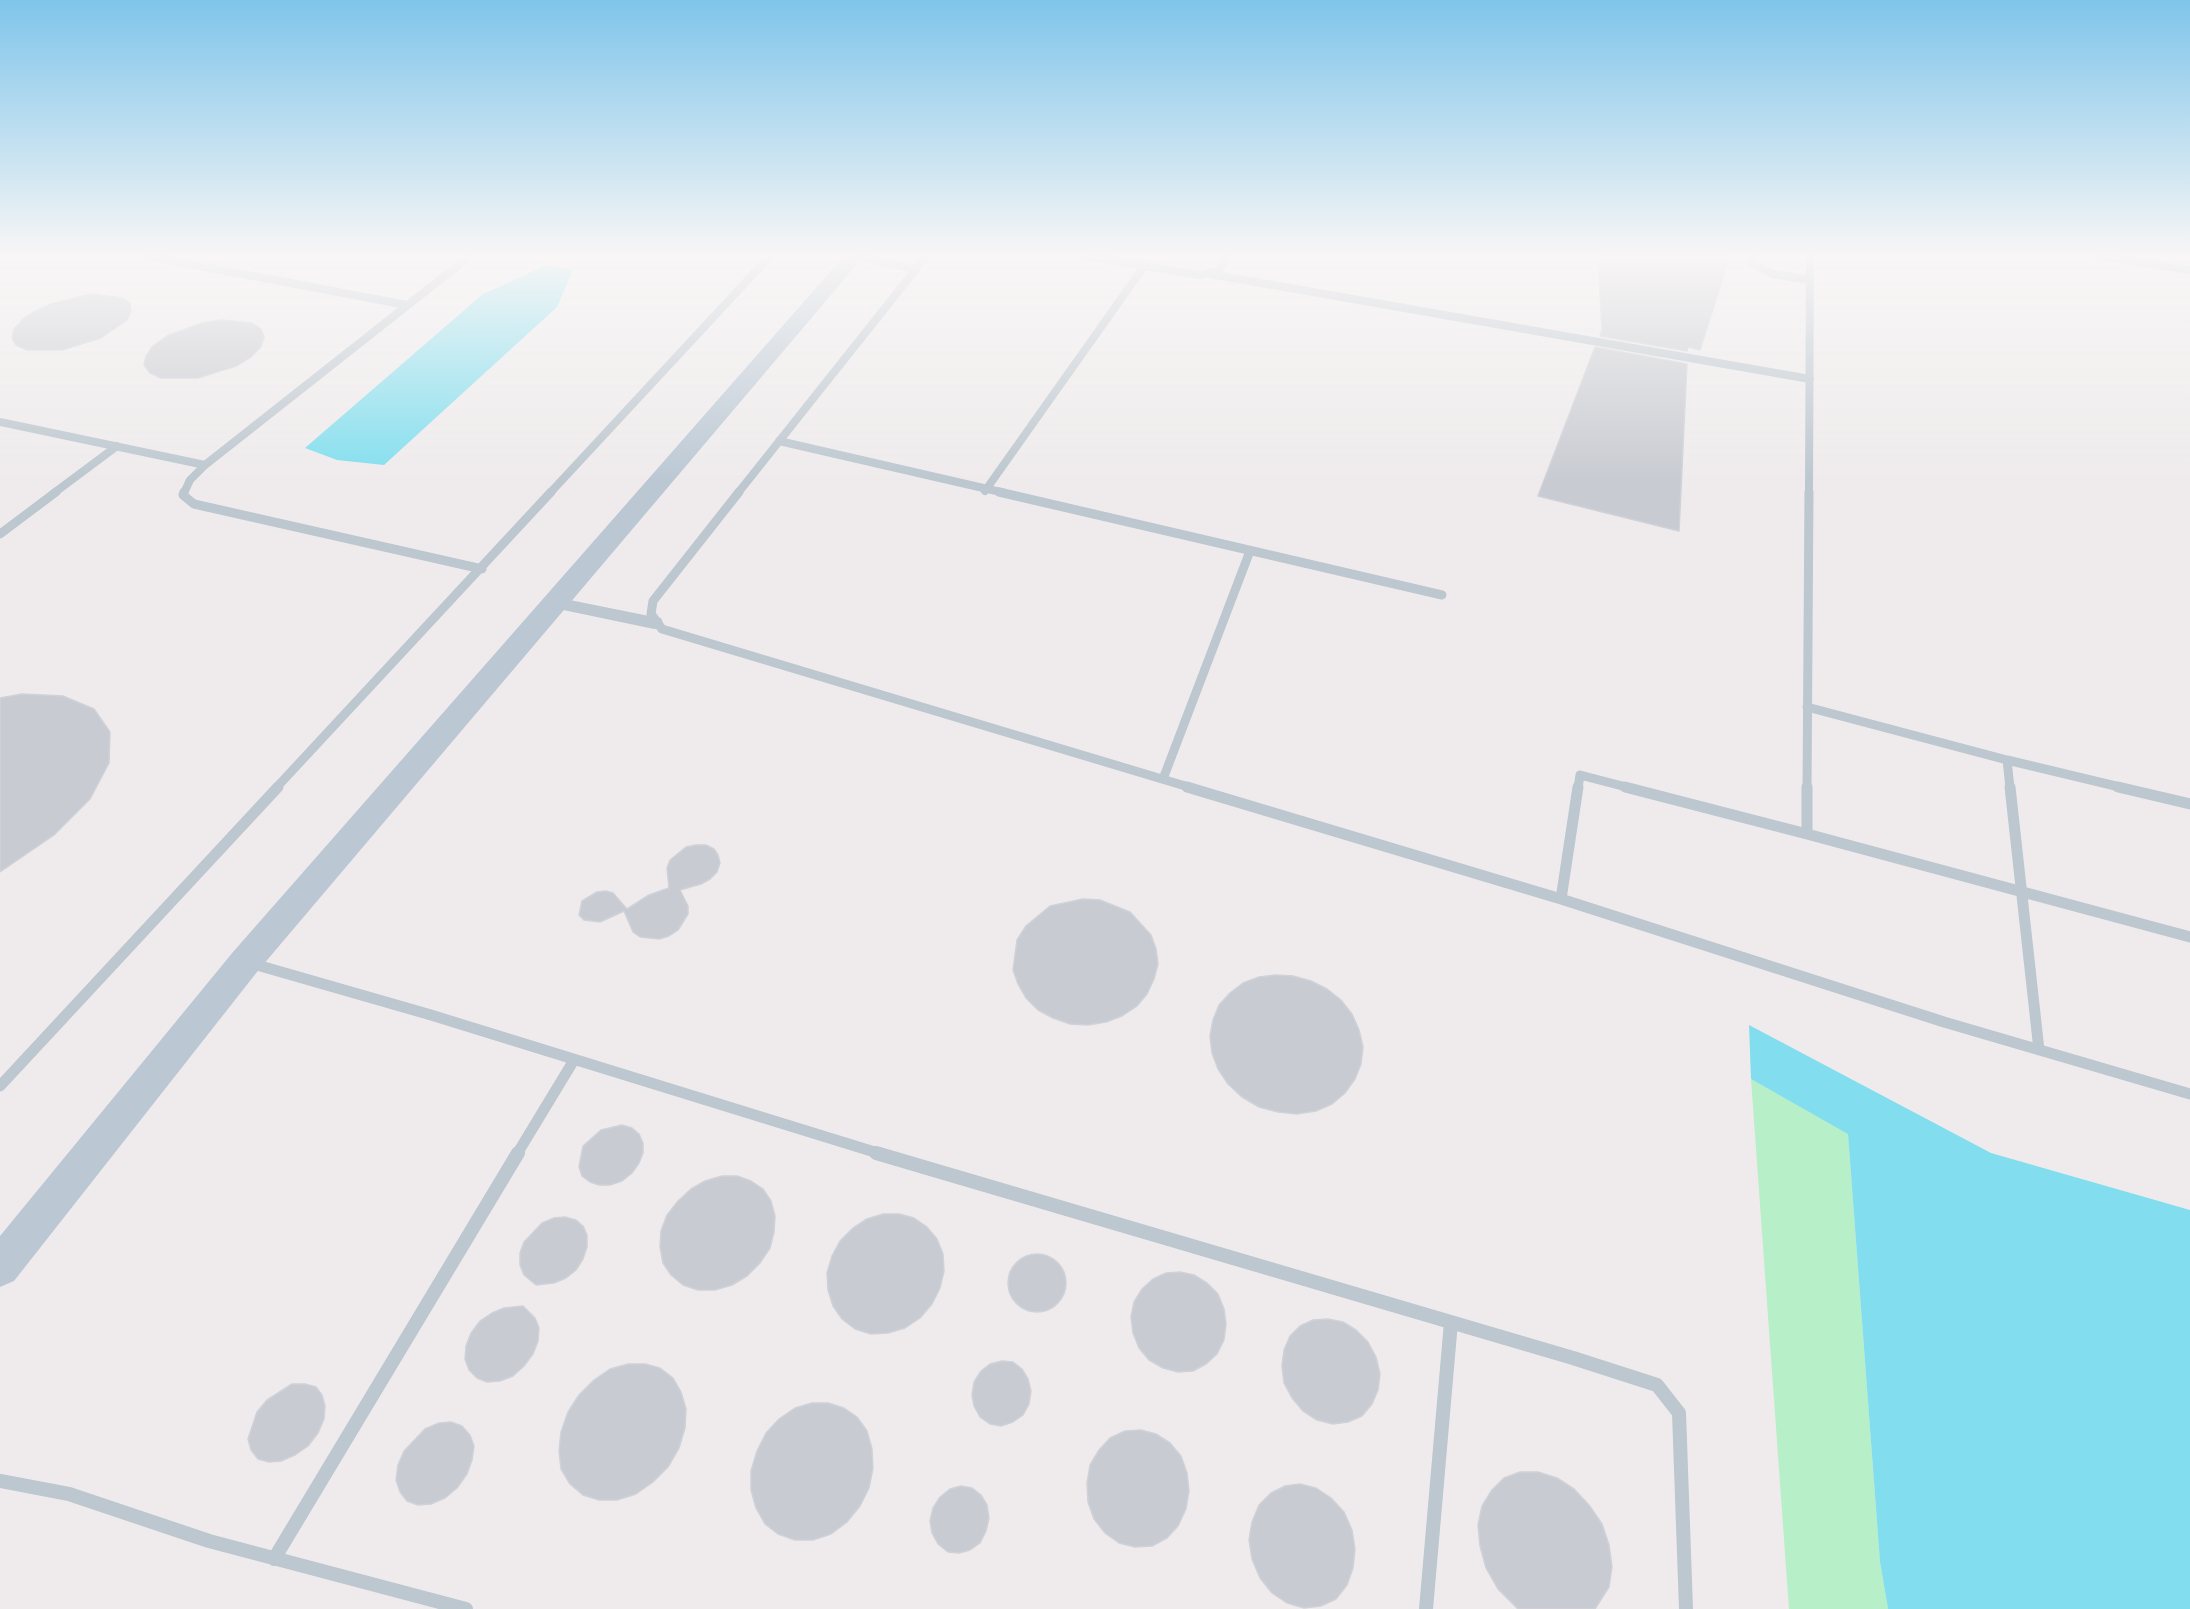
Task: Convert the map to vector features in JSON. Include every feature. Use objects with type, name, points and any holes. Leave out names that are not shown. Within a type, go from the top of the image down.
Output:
[{"type":"street","points":[[0,1267],[245,962],[789,331]]},
{"type":"street","points":[[555,603],[654,622]]},
{"type":"lane","points":[[374,331],[205,465],[190,480],[183,495],[194,504],[482,569]]},
{"type":"lane","points":[[0,1086],[701,331]]},
{"type":"lane","points":[[867,331],[656,596],[650,606],[650,615],[662,629],[1561,899],[1944,1022],[2190,1094]]},
{"type":"lane","points":[[985,490],[1098,331]]},
{"type":"lane","points":[[1533,331],[1810,380]]},
{"type":"lane","points":[[1807,834],[1810,331]]},
{"type":"lane","points":[[0,422],[205,465]]},
{"type":"lane","points":[[779,441],[1442,596]]},
{"type":"lane","points":[[0,534],[117,446]]},
{"type":"lane","points":[[1163,779],[1250,551]]},
{"type":"lane","points":[[1807,707],[2007,760],[2190,804]]},
{"type":"lane","points":[[2007,760],[2039,1050]]},
{"type":"lane","points":[[1561,899],[1580,775],[2190,937]]},
{"type":"lane","points":[[245,962],[431,1015],[945,1174],[1451,1322],[1657,1385],[1679,1413],[1686,1609]]},
{"type":"lane","points":[[274,1559],[574,1060]]},
{"type":"lane","points":[[1426,1609],[1451,1322]]},
{"type":"lane","points":[[0,1480],[69,1494],[209,1541],[466,1609]]},
{"type":"green space","points":[[1751,1079],[1848,1133],[1880,1562],[1888,1609],[1789,1609]]},
{"type":"water","points":[[440,331],[531,331],[384,465],[337,460],[305,448]]},
{"type":"water","points":[[1749,1025],[1991,1153],[2190,1210],[2190,1609],[1888,1609],[1880,1562],[1848,1134],[1751,1079]]},
{"type":"building","points":[[14,331],[111,331],[101,338],[62,350],[27,350],[16,345],[12,338]]},
{"type":"building","points":[[180,331],[262,331],[264,337],[261,347],[251,357],[236,366],[198,378],[161,378],[150,373],[144,365],[146,356],[153,346],[167,336]]},
{"type":"building","points":[[1602,331],[1706,331],[1700,350],[1688,347],[1687,351],[1600,336]]},
{"type":"building","points":[[1595,347],[1687,364],[1679,531],[1538,496]]},
{"type":"building","points":[[22,694],[63,696],[94,709],[110,732],[109,763],[90,799],[54,835],[0,872],[0,698]]},
{"type":"building","points":[[706,845],[714,849],[720,863],[717,872],[710,879],[680,890],[688,906],[688,914],[678,930],[669,936],[659,939],[640,937],[633,932],[624,911],[600,922],[584,920],[579,915],[582,901],[597,892],[613,893],[627,909],[649,895],[669,888],[667,868],[670,860],[686,847]]},
{"type":"building","points":[[1083,899],[1100,900],[1130,912],[1151,935],[1158,964],[1147,994],[1137,1006],[1122,1016],[1088,1025],[1070,1024],[1038,1010],[1026,998],[1013,970],[1017,940],[1026,926],[1050,906]]},
{"type":"building","points":[[1293,976],[1327,989],[1341,1000],[1352,1014],[1359,1030],[1363,1047],[1361,1064],[1355,1079],[1345,1093],[1332,1104],[1316,1111],[1297,1114],[1259,1107],[1242,1097],[1228,1084],[1218,1069],[1212,1053],[1210,1036],[1219,1005],[1243,983],[1259,977]]},
{"type":"building","points":[[622,1125],[632,1128],[639,1134],[643,1143],[643,1153],[639,1163],[622,1181],[610,1185],[590,1182],[582,1176],[579,1167],[583,1146],[601,1130]]},
{"type":"building","points":[[722,1176],[737,1176],[763,1189],[771,1201],[775,1216],[774,1232],[770,1248],[747,1276],[732,1285],[715,1290],[698,1290],[683,1285],[671,1275],[663,1263],[660,1247],[661,1231],[667,1215],[691,1189],[705,1181]]},
{"type":"building","points":[[883,1214],[899,1214],[914,1218],[927,1227],[937,1239],[943,1254],[944,1271],[940,1288],[932,1304],[920,1318],[905,1328],[888,1333],[871,1334],[855,1329],[842,1319],[833,1306],[828,1290],[827,1273],[840,1241],[853,1228],[867,1219]]},
{"type":"building","points":[[565,1217],[576,1220],[583,1226],[587,1235],[587,1247],[583,1259],[576,1270],[566,1278],[554,1283],[536,1285],[524,1275],[520,1265],[520,1253],[524,1242],[542,1223],[554,1218]]},
{"type":"building","points":[[1031,1254],[1043,1254],[1058,1262],[1066,1277],[1066,1289],[1058,1304],[1043,1312],[1031,1312],[1016,1304],[1008,1289],[1008,1277],[1016,1262]]},
{"type":"building","points":[[1180,1272],[1194,1275],[1218,1294],[1224,1309],[1226,1324],[1224,1340],[1217,1354],[1206,1364],[1193,1371],[1178,1372],[1163,1368],[1149,1360],[1139,1348],[1133,1333],[1131,1317],[1134,1302],[1142,1289],[1153,1279],[1166,1273]]},
{"type":"building","points":[[523,1306],[535,1318],[539,1328],[538,1341],[533,1354],[513,1376],[500,1381],[487,1382],[477,1378],[469,1370],[465,1359],[466,1346],[471,1333],[480,1321],[492,1313],[504,1308]]},
{"type":"building","points":[[1328,1319],[1343,1322],[1356,1330],[1368,1342],[1376,1357],[1380,1374],[1378,1390],[1372,1404],[1362,1416],[1348,1422],[1333,1424],[1317,1420],[1303,1411],[1292,1398],[1284,1383],[1282,1366],[1284,1350],[1290,1336],[1300,1326],[1313,1320]]},
{"type":"building","points":[[1002,1361],[1013,1362],[1022,1369],[1031,1391],[1029,1404],[1023,1415],[1001,1426],[990,1424],[980,1417],[974,1406],[972,1395],[974,1382],[981,1371],[990,1364]]},
{"type":"building","points":[[628,1364],[645,1364],[660,1368],[673,1378],[681,1392],[686,1409],[685,1428],[679,1448],[668,1467],[653,1482],[636,1494],[617,1500],[599,1500],[583,1495],[570,1484],[561,1469],[559,1451],[561,1432],[568,1412],[579,1395],[594,1380],[610,1369]]},
{"type":"building","points":[[292,1384],[316,1387],[322,1395],[325,1406],[324,1419],[318,1433],[308,1446],[295,1455],[281,1461],[269,1462],[258,1459],[251,1450],[248,1439],[257,1412],[267,1400]]},
{"type":"building","points":[[812,1403],[828,1403],[844,1408],[857,1417],[867,1431],[872,1449],[873,1468],[869,1488],[860,1506],[847,1522],[831,1534],[813,1540],[795,1540],[778,1534],[765,1524],[756,1508],[751,1490],[751,1471],[766,1433],[779,1419],[795,1408]]},
{"type":"building","points":[[451,1422],[462,1426],[470,1435],[474,1446],[467,1474],[457,1488],[445,1498],[431,1504],[418,1505],[407,1501],[400,1492],[396,1480],[398,1465],[404,1451],[425,1429],[439,1423]]},
{"type":"building","points":[[1141,1430],[1156,1434],[1170,1443],[1181,1456],[1187,1473],[1189,1491],[1186,1509],[1178,1526],[1167,1538],[1152,1546],[1135,1547],[1119,1543],[1105,1533],[1094,1519],[1088,1502],[1087,1483],[1090,1465],[1110,1438],[1125,1431]]},
{"type":"building","points":[[1520,1472],[1538,1472],[1557,1478],[1574,1489],[1602,1524],[1609,1545],[1612,1567],[1609,1587],[1595,1609],[1518,1609],[1498,1589],[1486,1568],[1480,1546],[1478,1525],[1482,1506],[1492,1490],[1504,1478]]},
{"type":"building","points":[[1300,1484],[1316,1488],[1331,1498],[1344,1512],[1352,1530],[1355,1549],[1353,1568],[1347,1585],[1336,1599],[1321,1606],[1304,1608],[1287,1603],[1272,1593],[1260,1578],[1252,1559],[1249,1540],[1252,1522],[1259,1505],[1271,1493],[1285,1486]]},
{"type":"building","points":[[961,1486],[972,1488],[981,1495],[987,1505],[989,1518],[980,1543],[970,1550],[959,1553],[948,1552],[938,1544],[932,1533],[930,1521],[933,1508],[940,1497],[950,1489]]}]
